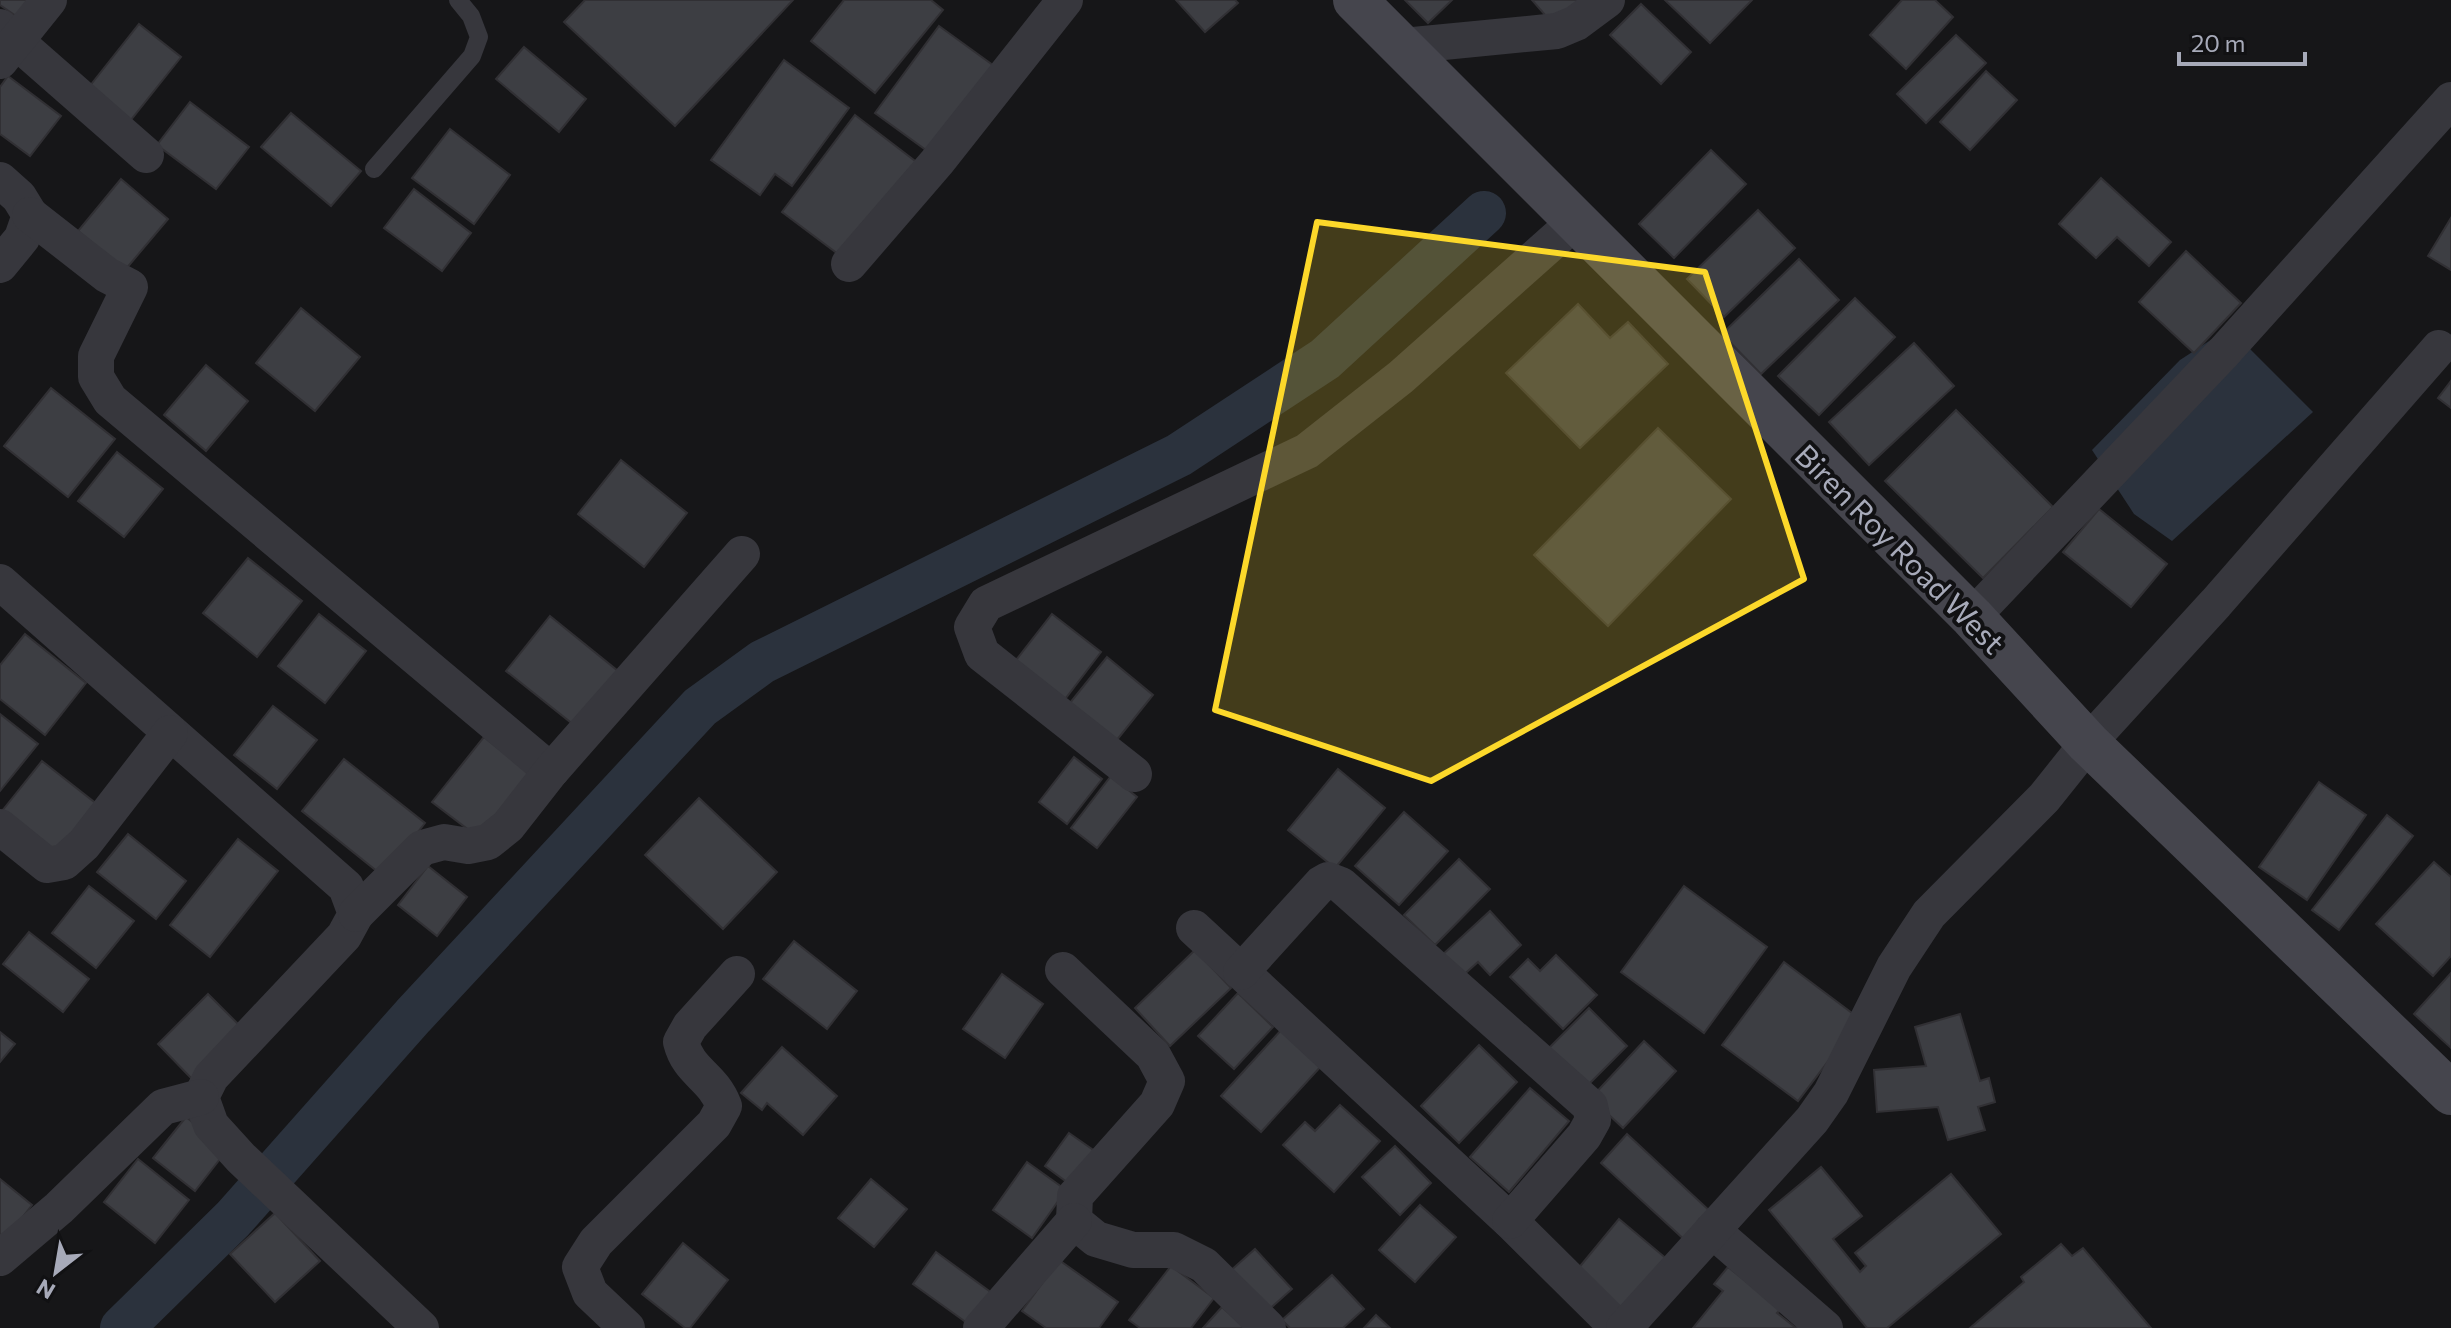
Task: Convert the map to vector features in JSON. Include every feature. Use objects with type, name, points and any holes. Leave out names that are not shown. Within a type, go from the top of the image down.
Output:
[{"type":"main road","name":"Biren Roy Road West","points":[[1355,0],[1972,617],[2088,743],[2451,1093]]},
{"type":"street","points":[[49,0],[5,43],[146,155]]},
{"type":"street","points":[[849,264],[937,162],[1065,0]]},
{"type":"street","points":[[1403,46],[1557,31],[1576,23],[1607,0]]},
{"type":"street","points":[[1972,617],[2224,352],[2451,100]]},
{"type":"street","points":[[0,180],[19,197],[30,215],[107,275],[130,287],[96,356],[96,377],[110,400],[551,771]]},
{"type":"street","points":[[0,265],[22,238],[30,215]]},
{"type":"street","points":[[1134,774],[982,654],[972,627],[986,604],[1307,451],[1401,377],[1575,222]]},
{"type":"street","points":[[1624,1328],[1786,1151],[1831,1093],[1894,967],[1929,914],[2044,798],[2088,743],[2216,603],[2439,348]]},
{"type":"street","points":[[421,1328],[241,1158],[211,1125],[201,1097],[211,1077],[344,936],[356,914],[422,848],[444,842],[468,846],[488,842],[508,826],[551,771],[742,554]]},
{"type":"street","points":[[6,602],[170,733],[346,887],[356,914]]},
{"type":"street","points":[[0,827],[47,865],[64,862],[84,844],[170,733]]},
{"type":"street","points":[[1241,972],[1328,880],[1341,885],[1590,1106],[1593,1120],[1584,1136],[1510,1221]]},
{"type":"street","points":[[1194,928],[1510,1221],[1618,1328]]},
{"type":"street","points":[[981,1328],[1074,1221],[1075,1196],[1157,1104],[1167,1081],[1153,1055],[1063,970]]},
{"type":"street","points":[[627,1328],[590,1293],[580,1267],[596,1242],[714,1124],[724,1106],[717,1087],[686,1061],[681,1042],[690,1026],[737,974]]},
{"type":"street","points":[[0,1258],[59,1208],[163,1107],[201,1097]]},
{"type":"street","points":[[1074,1221],[1096,1239],[1133,1250],[1174,1250],[1204,1265],[1268,1328]]},
{"type":"street","points":[[1712,1230],[1825,1328]]},
{"type":"lane","points":[[374,169],[472,56],[479,37],[471,16],[458,0]]},
{"type":"highlighted area","points":[[1317,222],[1705,272],[1804,579],[1431,781],[1215,710]]},
{"type":"shaded area","points":[[2229,328],[2313,412],[2172,541],[2134,514],[2092,450],[2180,360]]},
{"type":"building","points":[[0,0],[35,0],[22,20],[0,5]]},
{"type":"building","points":[[585,0],[793,0],[675,126],[564,22]]},
{"type":"building","points":[[844,0],[931,0],[943,10],[875,93],[811,41]]},
{"type":"building","points":[[1176,0],[1235,0],[1238,3],[1205,32]]},
{"type":"building","points":[[1405,0],[1452,0],[1428,23]]},
{"type":"building","points":[[1532,0],[1579,0],[1553,24]]},
{"type":"building","points":[[1665,0],[1752,0],[1710,43]]},
{"type":"building","points":[[1902,0],[1935,0],[1953,17],[1906,69],[1870,35]]},
{"type":"building","points":[[1641,4],[1691,52],[1661,84],[1610,35]]},
{"type":"building","points":[[139,24],[181,57],[130,121],[89,87]]},
{"type":"building","points":[[939,26],[1001,71],[937,158],[875,113]]},
{"type":"building","points":[[1956,35],[1986,63],[1926,123],[1897,94]]},
{"type":"building","points":[[524,47],[586,99],[559,132],[496,79]]},
{"type":"building","points":[[784,60],[849,108],[792,186],[775,174],[760,195],[711,160]]},
{"type":"building","points":[[1986,71],[2017,100],[1970,150],[1940,122]]},
{"type":"building","points":[[8,76],[61,116],[30,156],[0,134],[0,87]]},
{"type":"building","points":[[190,102],[249,147],[216,189],[157,145]]},
{"type":"building","points":[[291,113],[361,171],[331,206],[261,147]]},
{"type":"building","points":[[855,115],[919,164],[846,260],[782,212]]},
{"type":"building","points":[[450,129],[510,175],[474,224],[412,178]]},
{"type":"building","points":[[1711,150],[1746,184],[1674,258],[1639,224]]},
{"type":"building","points":[[2101,178],[2171,242],[2149,266],[2117,237],[2096,258],[2059,224]]},
{"type":"building","points":[[121,179],[168,219],[125,270],[78,231]]},
{"type":"building","points":[[414,189],[471,233],[442,271],[384,228]]},
{"type":"building","points":[[1758,210],[1795,248],[1724,317],[1687,279]]},
{"type":"building","points":[[2451,218],[2451,270],[2428,256]]},
{"type":"building","points":[[2186,251],[2241,303],[2194,353],[2139,302]]},
{"type":"building","points":[[1799,259],[1839,300],[1761,374],[1722,334]]},
{"type":"building","points":[[1855,298],[1895,337],[1819,415],[1778,376]]},
{"type":"building","points":[[1578,304],[1610,338],[1628,322],[1668,364],[1580,448],[1506,373]]},
{"type":"building","points":[[301,308],[360,357],[315,411],[256,363]]},
{"type":"building","points":[[1914,343],[1954,386],[1869,465],[1829,422]]},
{"type":"building","points":[[206,365],[248,401],[206,451],[164,415]]},
{"type":"building","points":[[2451,381],[2451,408],[2438,398]]},
{"type":"building","points":[[51,388],[115,439],[68,497],[4,446]]},
{"type":"building","points":[[1956,410],[2053,507],[1983,578],[1885,481]]},
{"type":"building","points":[[1658,428],[1731,499],[1608,626],[1534,555]]},
{"type":"building","points":[[117,452],[163,489],[124,537],[78,501]]},
{"type":"building","points":[[621,460],[687,513],[644,567],[578,514]]},
{"type":"building","points":[[2099,509],[2167,564],[2131,607],[2063,552]]},
{"type":"building","points":[[248,558],[302,601],[257,657],[203,613]]},
{"type":"building","points":[[319,614],[366,651],[325,703],[278,666]]},
{"type":"building","points":[[1052,614],[1101,652],[1059,707],[1009,669]]},
{"type":"building","points":[[550,616],[618,671],[574,725],[506,671]]},
{"type":"building","points":[[25,634],[86,683],[45,735],[0,699],[0,665]]},
{"type":"building","points":[[1107,657],[1153,695],[1112,746],[1065,709]]},
{"type":"building","points":[[273,706],[317,740],[277,789],[234,755]]},
{"type":"building","points":[[0,714],[38,744],[0,791]]},
{"type":"building","points":[[484,737],[533,776],[482,840],[432,802]]},
{"type":"building","points":[[1074,757],[1102,779],[1067,824],[1039,802]]},
{"type":"building","points":[[344,759],[425,823],[383,876],[302,811]]},
{"type":"building","points":[[42,761],[98,805],[58,855],[2,811]]},
{"type":"building","points":[[1338,769],[1385,808],[1335,868],[1288,830]]},
{"type":"building","points":[[1111,776],[1137,797],[1097,848],[1071,828]]},
{"type":"building","points":[[2319,782],[2366,815],[2307,900],[2259,867]]},
{"type":"building","points":[[699,798],[777,872],[723,929],[645,855]]},
{"type":"building","points":[[1404,812],[1448,851],[1399,905],[1355,866]]},
{"type":"building","points":[[2387,815],[2413,836],[2339,930],[2312,910]]},
{"type":"building","points":[[128,834],[186,881],[156,919],[97,872]]},
{"type":"building","points":[[238,839],[278,871],[210,957],[170,925]]},
{"type":"building","points":[[1459,859],[1490,889],[1435,945],[1404,915]]},
{"type":"building","points":[[2434,862],[2451,877],[2451,956],[2433,976],[2376,924]]},
{"type":"building","points":[[428,866],[467,897],[437,936],[398,905]]},
{"type":"building","points":[[89,886],[134,921],[96,968],[52,933]]},
{"type":"building","points":[[1684,886],[1767,947],[1704,1033],[1621,972]]},
{"type":"building","points":[[1490,911],[1521,945],[1490,975],[1478,962],[1460,978],[1440,957]]},
{"type":"building","points":[[29,932],[89,979],[63,1012],[3,964]]},
{"type":"building","points":[[794,941],[857,991],[827,1029],[763,979]]},
{"type":"building","points":[[1195,950],[1231,988],[1170,1046],[1135,1008]]},
{"type":"building","points":[[1556,955],[1597,995],[1563,1029],[1510,977],[1528,959],[1540,971]]},
{"type":"building","points":[[1784,962],[1860,1019],[1798,1101],[1722,1045]]},
{"type":"building","points":[[2451,973],[2451,1048],[2414,1014]]},
{"type":"building","points":[[1002,974],[1043,1004],[1005,1058],[963,1029]]},
{"type":"building","points":[[1238,993],[1273,1027],[1234,1069],[1198,1036]]},
{"type":"building","points":[[208,994],[245,1031],[194,1081],[158,1044]]},
{"type":"building","points":[[1589,1008],[1627,1046],[1584,1089],[1546,1051]]},
{"type":"building","points":[[1960,1014],[1980,1081],[1989,1078],[1995,1102],[1978,1107],[1985,1130],[1948,1140],[1938,1107],[1877,1112],[1874,1070],[1926,1066],[1915,1027]]},
{"type":"building","points":[[1283,1028],[1323,1064],[1261,1132],[1221,1096]]},
{"type":"building","points":[[0,1032],[15,1044],[0,1062]]},
{"type":"building","points":[[1644,1041],[1676,1071],[1623,1128],[1591,1098]]},
{"type":"building","points":[[1479,1045],[1517,1082],[1459,1143],[1421,1106]]},
{"type":"building","points":[[782,1047],[837,1096],[803,1135],[767,1103],[762,1110],[741,1093]]},
{"type":"building","points":[[1530,1088],[1569,1121],[1509,1192],[1470,1157]]},
{"type":"building","points":[[1340,1105],[1380,1141],[1334,1192],[1283,1145],[1305,1122],[1315,1131]]},
{"type":"building","points":[[186,1117],[227,1150],[195,1191],[153,1158]]},
{"type":"building","points":[[1069,1133],[1099,1154],[1075,1188],[1045,1166]]},
{"type":"building","points":[[1627,1134],[1713,1214],[1687,1242],[1601,1163]]},
{"type":"building","points":[[1395,1146],[1431,1183],[1400,1215],[1362,1177]]},
{"type":"building","points":[[138,1159],[189,1200],[155,1243],[104,1202]]},
{"type":"building","points":[[1027,1162],[1066,1190],[1032,1238],[993,1210]]},
{"type":"building","points":[[1821,1167],[1862,1216],[1833,1239],[1860,1272],[1866,1266],[1855,1253],[1951,1174],[2001,1234],[1887,1328],[1867,1328],[1769,1210]]},
{"type":"building","points":[[0,1179],[32,1205],[0,1246]]},
{"type":"building","points":[[871,1179],[907,1209],[874,1247],[838,1218]]},
{"type":"building","points":[[1420,1205],[1456,1237],[1415,1282],[1379,1250]]},
{"type":"building","points":[[275,1213],[320,1261],[275,1302],[230,1254]]},
{"type":"building","points":[[1619,1219],[1668,1260],[1625,1311],[1577,1270]]},
{"type":"building","points":[[683,1243],[728,1280],[690,1328],[685,1328],[642,1294]]},
{"type":"building","points":[[2061,1244],[2072,1256],[2083,1248],[2151,1328],[1970,1328],[2024,1282],[2021,1277]]},
{"type":"building","points":[[1255,1249],[1292,1289],[1265,1313],[1228,1273]]},
{"type":"building","points":[[936,1252],[996,1296],[974,1328],[913,1284]]},
{"type":"building","points":[[1059,1260],[1118,1302],[1099,1328],[1046,1328],[1022,1311]]},
{"type":"building","points":[[1171,1266],[1214,1298],[1191,1328],[1140,1328],[1129,1320]]},
{"type":"building","points":[[1728,1267],[1781,1309],[1777,1313],[1796,1328],[1693,1328],[1723,1291],[1714,1284]]},
{"type":"building","points":[[1332,1275],[1364,1309],[1343,1328],[1290,1328],[1282,1320]]},
{"type":"building","points":[[1222,1307],[1245,1328],[1203,1328]]},
{"type":"building","points":[[1376,1315],[1390,1328],[1364,1328]]},
{"type":"waterway","points":[[122,1328],[233,1219],[413,1016],[700,707],[762,662],[1179,455],[1325,359],[1484,213]]}]
